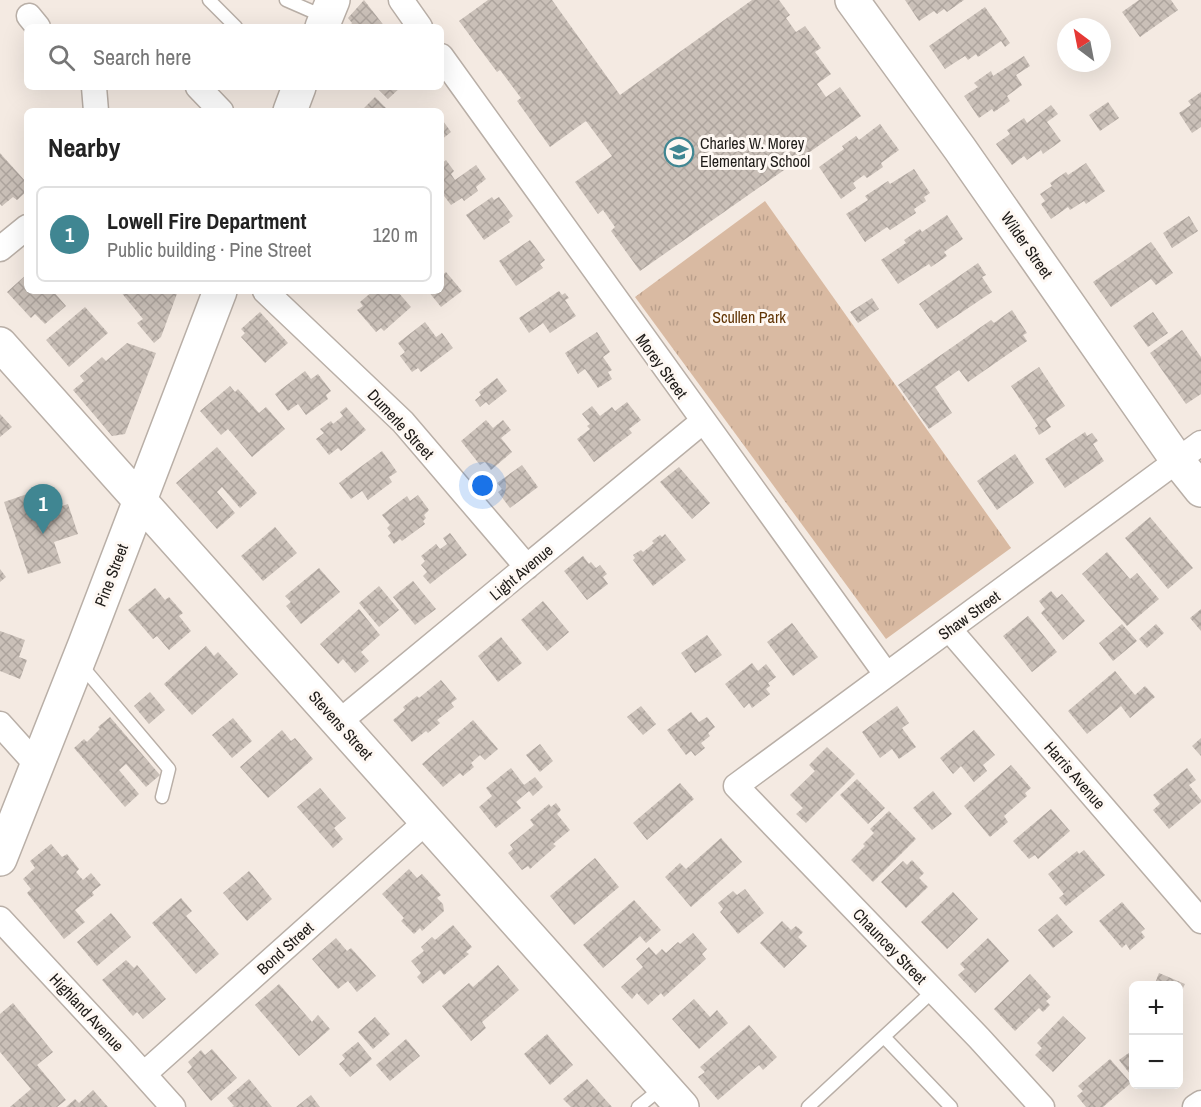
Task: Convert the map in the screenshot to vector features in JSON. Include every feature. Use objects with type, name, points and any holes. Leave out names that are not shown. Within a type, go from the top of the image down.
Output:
[{"type":"street","points":[[401,0],[418,24]]},
{"type":"street","name":"Wilder Street","points":[[852,0],[960,149],[1189,452],[1201,490]]},
{"type":"street","name":"Morey Street","points":[[444,60],[702,422],[886,674]]},
{"type":"street","points":[[94,90],[96,108]]},
{"type":"street","points":[[201,90],[218,108]]},
{"type":"street","points":[[291,108],[298,90]]},
{"type":"street","points":[[0,249],[24,229]]},
{"type":"street","name":"Pine Street","points":[[0,859],[219,294]]},
{"type":"street","name":"Dumerle Street","points":[[268,294],[403,422],[527,567]]},
{"type":"street","name":"Stevens Street","points":[[0,344],[140,498],[672,1097]]},
{"type":"street","name":"Light Avenue","points":[[339,722],[702,422]]},
{"type":"street","name":"Shaw Street","points":[[736,786],[1189,452]]},
{"type":"street","name":"Harris Avenue","points":[[949,629],[1201,921]]},
{"type":"street","points":[[0,724],[36,764]]},
{"type":"street","name":"Chauncey Street","points":[[736,786],[1042,1107]]},
{"type":"street","name":"Bond Street","points":[[144,1074],[427,821]]},
{"type":"street","name":"Highland Avenue","points":[[0,919],[173,1107]]},
{"type":"street","points":[[1195,1107],[1201,1103]]},
{"type":"lane","points":[[209,0],[233,24]]},
{"type":"lane","points":[[286,0],[327,15]]},
{"type":"lane","points":[[78,662],[169,769],[162,797]]},
{"type":"lane","points":[[808,1107],[933,991]]},
{"type":"lane","points":[[884,1037],[951,1107]]},
{"type":"lane","points":[[638,1107],[672,1097]]},
{"type":"green space","name":"Scullen Park","points":[[765,201],[1011,548],[886,639],[635,297]]},
{"type":"building","points":[[364,0],[383,24],[351,24],[348,18]]},
{"type":"building","name":"Charles W. Morey Elementary School","points":[[488,0],[552,0],[620,95],[752,0],[779,0],[790,15],[786,18],[796,32],[805,26],[821,48],[815,52],[831,74],[817,84],[826,97],[840,87],[861,116],[640,271],[611,231],[615,227],[603,210],[598,214],[575,182],[612,156],[586,121],[550,147],[517,101],[521,98],[500,70],[497,72],[459,21]]},
{"type":"building","points":[[905,0],[964,0],[947,12],[944,9],[937,14],[934,11],[919,21]]},
{"type":"building","points":[[1139,0],[1171,0],[1178,10],[1140,37],[1122,12]]},
{"type":"building","points":[[985,7],[1010,43],[1005,47],[1001,41],[978,57],[976,54],[968,60],[965,56],[945,69],[929,46]]},
{"type":"building","points":[[1024,56],[1030,66],[1016,75],[1022,85],[1007,96],[1010,101],[994,112],[992,109],[979,118],[964,96],[978,87],[974,83],[991,71],[993,76]]},
{"type":"building","points":[[379,90],[398,90],[388,99]]},
{"type":"building","points":[[1201,92],[1201,127],[1192,133],[1179,113],[1191,105],[1188,101]]},
{"type":"building","points":[[375,97],[386,108],[364,108]]},
{"type":"building","points":[[1108,102],[1119,118],[1100,131],[1089,115]]},
{"type":"building","points":[[1051,105],[1058,114],[1047,122],[1061,141],[1043,154],[1041,150],[1027,160],[1024,156],[1012,165],[996,144],[1010,134],[1007,130],[1024,118],[1027,123]]},
{"type":"building","points":[[444,122],[451,132],[444,138]]},
{"type":"building","points":[[880,124],[899,150],[881,163],[883,167],[867,178],[864,175],[853,183],[856,188],[841,199],[819,167],[844,149],[842,146],[856,136],[859,140]]},
{"type":"building","points":[[0,153],[24,180],[24,194],[17,200],[13,197],[2,206],[0,204]]},
{"type":"building","points":[[446,160],[454,171],[451,174],[455,180],[476,165],[486,179],[476,187],[478,191],[464,201],[462,198],[451,205],[444,196],[444,162]]},
{"type":"building","points":[[1086,163],[1105,191],[1086,204],[1084,201],[1070,210],[1068,207],[1051,219],[1041,204],[1045,201],[1040,194],[1052,186],[1050,183],[1066,172],[1068,175]]},
{"type":"building","points":[[914,169],[930,193],[924,197],[926,201],[914,209],[916,213],[890,230],[887,227],[865,242],[846,214],[868,200],[865,196],[888,181],[890,184]]},
{"type":"building","points":[[492,197],[494,200],[499,197],[513,216],[508,220],[510,222],[484,240],[466,215]]},
{"type":"building","points":[[947,215],[963,239],[944,252],[947,256],[931,267],[929,264],[898,284],[881,260],[906,243],[904,240],[920,229],[922,232]]},
{"type":"building","points":[[1189,216],[1198,231],[1172,248],[1163,233]]},
{"type":"building","points":[[530,240],[545,260],[540,264],[543,268],[516,286],[499,261]]},
{"type":"building","points":[[1151,242],[1173,273],[1156,285],[1151,279],[1111,307],[1093,282]]},
{"type":"building","points":[[978,263],[986,275],[982,277],[992,292],[937,329],[919,304]]},
{"type":"building","points":[[446,272],[462,291],[441,307],[430,294],[444,294],[444,274]]},
{"type":"building","points":[[24,277],[24,294],[56,294],[66,306],[45,324],[35,314],[31,318],[7,292]]},
{"type":"building","points":[[559,291],[562,295],[565,293],[569,298],[565,300],[576,316],[550,333],[543,323],[529,333],[519,318]]},
{"type":"building","points":[[122,294],[177,294],[161,337],[154,343],[137,323],[143,319]]},
{"type":"building","points":[[369,294],[400,294],[411,307],[384,331],[381,328],[376,332],[357,310],[363,306],[360,302]]},
{"type":"building","points":[[872,298],[879,309],[858,323],[850,312]]},
{"type":"building","points":[[85,307],[108,333],[69,367],[46,340]]},
{"type":"building","points":[[1012,310],[1027,333],[1023,335],[1027,341],[968,382],[959,370],[935,387],[952,413],[929,429],[898,385],[991,320],[994,323]]},
{"type":"building","points":[[260,312],[288,343],[265,363],[241,337],[245,333],[241,329]]},
{"type":"building","points":[[1153,312],[1168,333],[1148,347],[1133,326]]},
{"type":"building","points":[[425,322],[436,337],[442,333],[453,348],[421,372],[418,368],[412,372],[400,356],[405,352],[398,343]]},
{"type":"building","points":[[1182,330],[1201,357],[1201,394],[1186,404],[1150,353]]},
{"type":"building","points":[[597,332],[610,352],[603,357],[612,370],[608,372],[612,379],[598,388],[585,369],[578,374],[565,353]]},
{"type":"building","points":[[127,343],[156,353],[125,434],[112,436],[73,390],[84,381],[80,376],[102,357],[106,361]]},
{"type":"building","points":[[1039,367],[1065,406],[1046,419],[1051,427],[1039,435],[1035,428],[1038,426],[1011,386]]},
{"type":"building","points":[[305,371],[311,379],[318,374],[331,391],[326,395],[328,399],[306,415],[298,404],[288,411],[275,394]]},
{"type":"building","points":[[497,378],[507,391],[489,405],[486,402],[480,407],[475,400],[481,395],[479,392]]},
{"type":"building","points":[[230,386],[235,392],[238,389],[259,413],[266,407],[285,429],[252,457],[228,429],[221,435],[200,411]]},
{"type":"building","points":[[627,402],[641,420],[629,429],[632,433],[594,462],[577,439],[590,429],[587,426],[590,424],[582,414],[592,406],[600,416],[612,407],[615,411]]},
{"type":"building","points":[[346,407],[366,430],[341,451],[338,448],[329,455],[316,439],[324,433],[320,429],[331,421],[333,424],[343,416],[340,412]]},
{"type":"building","points":[[0,414],[12,427],[0,437]]},
{"type":"building","points":[[486,420],[493,428],[503,420],[511,430],[501,438],[512,452],[491,470],[485,462],[480,465],[461,441]]},
{"type":"building","points":[[1085,432],[1087,436],[1092,433],[1098,441],[1093,444],[1104,461],[1065,488],[1045,459]]},
{"type":"building","points":[[217,447],[257,493],[240,508],[222,487],[217,492],[235,513],[217,529],[176,483]]},
{"type":"building","points":[[382,451],[397,472],[389,477],[392,482],[368,500],[362,491],[351,499],[339,483]]},
{"type":"building","points":[[1015,454],[1034,483],[997,510],[977,481]]},
{"type":"building","points":[[522,465],[538,487],[510,508],[498,492],[502,489],[497,483]]},
{"type":"building","points":[[679,467],[710,503],[692,519],[660,482]]},
{"type":"building","points":[[36,491],[43,512],[68,504],[78,534],[54,542],[61,563],[28,574],[4,502]]},
{"type":"building","points":[[418,495],[429,510],[424,515],[425,524],[402,541],[400,539],[394,544],[388,536],[391,533],[387,528],[390,525],[382,515],[407,496],[410,501]]},
{"type":"building","points":[[1150,517],[1193,568],[1168,589],[1125,538]]},
{"type":"building","points":[[275,527],[297,553],[263,581],[241,556]]},
{"type":"building","points":[[450,533],[467,555],[430,584],[423,576],[427,572],[421,565],[425,561],[421,556],[436,544],[440,549],[447,544],[443,538]]},
{"type":"building","points":[[665,534],[686,560],[653,586],[633,560],[635,558],[633,555],[641,550],[643,552],[654,543],[652,541]]},
{"type":"building","points":[[1107,552],[1130,579],[1137,573],[1159,599],[1127,626],[1082,574]]},
{"type":"building","points":[[583,556],[589,564],[591,562],[596,568],[600,565],[607,574],[603,577],[608,584],[587,600],[564,571]]},
{"type":"building","points":[[319,568],[340,592],[301,624],[286,606],[291,602],[285,596]]},
{"type":"building","points":[[0,569],[6,577],[0,582]]},
{"type":"building","points":[[413,581],[436,609],[415,625],[393,597]]},
{"type":"building","points":[[379,586],[399,610],[379,627],[359,603]]},
{"type":"building","points":[[155,588],[165,600],[169,597],[183,613],[179,616],[191,631],[169,650],[157,636],[153,639],[128,610]]},
{"type":"building","points":[[1051,591],[1057,598],[1062,594],[1085,621],[1063,640],[1041,613],[1045,609],[1039,601]]},
{"type":"building","points":[[543,601],[569,632],[547,651],[521,620]]},
{"type":"building","points":[[359,609],[380,635],[361,652],[369,661],[355,673],[343,659],[338,664],[320,644]]},
{"type":"building","points":[[1201,609],[1201,631],[1190,618]]},
{"type":"building","points":[[1028,616],[1057,652],[1032,672],[1003,636]]},
{"type":"building","points":[[792,623],[818,657],[793,676],[767,642]]},
{"type":"building","points":[[1122,624],[1137,641],[1113,661],[1099,643]]},
{"type":"building","points":[[1156,624],[1164,633],[1147,648],[1139,639]]},
{"type":"building","points":[[0,631],[25,640],[19,657],[27,660],[20,679],[0,671]]},
{"type":"building","points":[[707,635],[722,655],[695,673],[681,653]]},
{"type":"building","points":[[501,637],[522,663],[498,682],[478,656]]},
{"type":"building","points":[[206,646],[214,656],[218,652],[238,674],[192,715],[164,684]]},
{"type":"building","points":[[752,663],[758,671],[766,664],[776,677],[768,683],[770,686],[766,689],[770,694],[752,708],[749,703],[744,708],[725,684]]},
{"type":"building","points":[[1115,671],[1135,695],[1145,686],[1155,697],[1130,718],[1121,706],[1087,734],[1068,711]]},
{"type":"building","points":[[441,680],[457,699],[451,703],[454,707],[437,720],[440,723],[428,733],[426,731],[412,742],[393,720],[405,710],[403,707],[417,696],[419,698]]},
{"type":"building","points":[[150,692],[165,710],[149,724],[134,706]]},
{"type":"building","points":[[641,706],[656,724],[643,735],[627,717]]},
{"type":"building","points":[[897,706],[909,723],[902,728],[916,747],[899,759],[892,749],[880,758],[862,732]]},
{"type":"building","points":[[691,712],[699,722],[707,717],[715,727],[708,733],[710,736],[701,743],[705,748],[695,756],[691,751],[686,755],[667,730]]},
{"type":"building","points":[[110,717],[160,775],[146,787],[126,764],[119,770],[139,794],[125,807],[74,748],[84,739],[87,742],[100,729],[98,727]]},
{"type":"building","points":[[233,718],[252,741],[232,758],[212,735]]},
{"type":"building","points":[[473,720],[498,749],[485,760],[480,755],[471,763],[474,767],[463,776],[460,773],[443,787],[422,764]]},
{"type":"building","points":[[282,730],[291,741],[295,738],[313,759],[268,798],[240,767]]},
{"type":"building","points":[[974,730],[995,755],[983,765],[987,771],[974,782],[961,766],[953,774],[940,758]]},
{"type":"building","points":[[1201,738],[1201,756],[1192,746]]},
{"type":"building","points":[[540,744],[553,761],[540,772],[526,755]]},
{"type":"building","points":[[827,747],[855,774],[806,823],[796,814],[803,808],[790,795],[815,771],[809,765]]},
{"type":"building","points":[[1011,765],[1031,788],[1025,793],[1027,796],[1004,816],[1008,822],[990,837],[964,806]]},
{"type":"building","points":[[511,768],[524,785],[535,777],[543,787],[533,796],[529,791],[516,802],[521,808],[496,828],[479,807],[492,796],[486,788]]},
{"type":"building","points":[[1187,768],[1196,780],[1189,785],[1201,802],[1169,829],[1153,810],[1160,804],[1153,795]]},
{"type":"building","points":[[857,779],[885,808],[868,824],[840,795]]},
{"type":"building","points":[[680,783],[694,799],[647,840],[633,823]]},
{"type":"building","points":[[320,788],[346,818],[334,828],[343,839],[333,848],[297,807]]},
{"type":"building","points":[[933,791],[952,814],[932,830],[913,808]]},
{"type":"building","points":[[556,803],[561,810],[557,814],[570,830],[553,844],[556,846],[530,869],[528,866],[522,870],[508,853],[513,849],[510,845],[534,825],[530,820],[549,804],[551,807]]},
{"type":"building","points":[[1051,809],[1070,831],[1038,859],[1035,855],[1029,859],[1013,841]]},
{"type":"building","points":[[889,811],[916,839],[873,882],[851,860],[874,833],[870,829]]},
{"type":"building","points":[[721,838],[742,862],[691,907],[665,877],[680,863],[686,869]]},
{"type":"building","points":[[51,844],[62,857],[67,854],[79,869],[76,872],[83,880],[91,873],[101,885],[92,892],[94,895],[75,910],[85,922],[64,939],[27,893],[31,889],[23,879],[35,868],[30,861]]},
{"type":"building","points":[[1084,850],[1105,875],[1066,906],[1059,898],[1064,894],[1048,874],[1077,851],[1079,854]]},
{"type":"building","points":[[595,858],[619,887],[574,925],[550,896]]},
{"type":"building","points":[[912,860],[924,873],[919,878],[928,887],[906,908],[881,882],[903,861],[907,865]]},
{"type":"building","points":[[409,869],[417,878],[422,874],[441,895],[437,898],[443,904],[444,911],[422,931],[420,928],[414,934],[401,921],[404,918],[382,894]]},
{"type":"building","points":[[249,871],[272,899],[247,921],[223,893]]},
{"type":"building","points":[[745,889],[764,913],[738,934],[720,912],[723,909],[718,903],[733,891],[737,895]]},
{"type":"building","points":[[953,892],[978,919],[947,949],[921,922]]},
{"type":"building","points":[[181,898],[192,911],[186,916],[219,954],[196,974],[152,923]]},
{"type":"building","points":[[634,900],[661,930],[646,943],[640,936],[603,968],[583,945]]},
{"type":"building","points":[[1122,902],[1145,929],[1141,932],[1145,937],[1130,950],[1126,944],[1122,948],[1099,921]]},
{"type":"building","points":[[111,913],[131,937],[97,966],[77,942]]},
{"type":"building","points":[[1057,914],[1073,932],[1053,948],[1038,930]]},
{"type":"building","points":[[782,921],[791,930],[796,926],[803,932],[798,937],[807,946],[784,968],[760,943]]},
{"type":"building","points":[[453,925],[472,947],[466,952],[469,954],[444,975],[440,970],[423,984],[417,977],[421,973],[411,961],[424,951],[421,947],[432,937],[435,940]]},
{"type":"building","points":[[693,933],[707,949],[702,954],[706,959],[664,997],[661,993],[648,1005],[637,993],[632,999],[621,987],[643,967],[636,959],[649,947],[656,955],[662,949],[666,953]]},
{"type":"building","points":[[336,938],[347,951],[351,948],[376,976],[357,992],[348,981],[338,989],[312,959]]},
{"type":"building","points":[[988,938],[1009,961],[975,993],[958,975],[965,969],[960,964]]},
{"type":"building","points":[[126,960],[134,968],[137,965],[166,999],[143,1019],[137,1012],[133,1016],[102,980]]},
{"type":"building","points":[[498,965],[519,990],[482,1022],[486,1028],[471,1041],[442,1006],[469,983],[473,987]]},
{"type":"building","points":[[1159,973],[1178,981],[1156,981]]},
{"type":"building","points":[[1030,974],[1051,997],[1046,1001],[1050,1005],[1043,1012],[1039,1008],[1015,1031],[994,1009]]},
{"type":"building","points":[[279,984],[312,1022],[318,1015],[330,1029],[299,1056],[255,1005]]},
{"type":"building","points":[[694,999],[710,1017],[717,1010],[728,1023],[699,1049],[672,1019]]},
{"type":"building","points":[[13,1003],[53,1052],[37,1065],[66,1100],[57,1107],[10,1107],[31,1089],[0,1052],[0,1014]]},
{"type":"building","points":[[1063,1016],[1086,1038],[1053,1072],[1035,1055],[1042,1048],[1037,1043]]},
{"type":"building","points":[[375,1017],[390,1034],[373,1049],[358,1032]]},
{"type":"building","points":[[749,1025],[777,1057],[763,1070],[759,1065],[718,1100],[698,1077],[705,1072],[700,1067]]},
{"type":"building","points":[[547,1034],[573,1065],[550,1085],[524,1054]]},
{"type":"building","points":[[406,1039],[420,1056],[390,1081],[376,1065]]},
{"type":"building","points":[[358,1042],[372,1059],[350,1077],[339,1064],[345,1059],[342,1055]]},
{"type":"building","points":[[212,1049],[237,1078],[211,1101],[187,1072],[192,1067],[188,1062],[201,1050],[205,1055]]},
{"type":"building","points":[[1129,1053],[1129,1073],[1119,1060]]},
{"type":"building","points":[[1110,1059],[1129,1081],[1129,1085],[1103,1107],[1086,1107],[1077,1096],[1083,1091],[1078,1086]]},
{"type":"building","points":[[249,1079],[272,1107],[232,1107],[234,1106],[227,1098]]},
{"type":"building","points":[[587,1079],[612,1107],[571,1107],[563,1099]]},
{"type":"building","points":[[93,1090],[108,1107],[66,1107],[75,1099],[79,1103]]},
{"type":"building","points":[[311,1095],[320,1107],[296,1107]]},
{"type":"place","name":"Charles W. Morey Elementary School","points":[[679,152]]},
{"type":"place","name":"Lowell Fire Department","points":[[43,534]]}]
